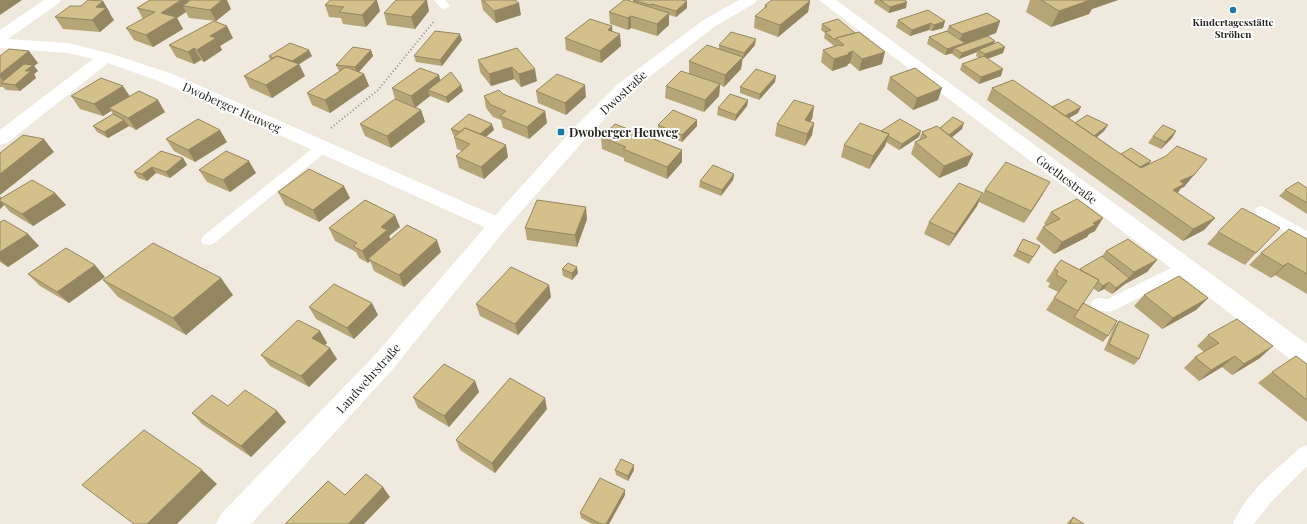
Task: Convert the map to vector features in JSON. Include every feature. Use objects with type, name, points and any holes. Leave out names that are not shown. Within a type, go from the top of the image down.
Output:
[{"type":"street","points":[[0,37],[54,0]]},
{"type":"street","name":"Dwostraße","points":[[498,225],[580,133],[624,88],[708,24],[750,0]]},
{"type":"street","name":"Goethestraße","points":[[826,0],[1307,358]]},
{"type":"street","name":"Dwoberger Heuweg","points":[[0,43],[68,48],[106,57],[167,78],[498,225]]},
{"type":"street","points":[[0,139],[106,57]]},
{"type":"street","name":"Landwehrstraße","points":[[231,524],[383,363],[498,225]]},
{"type":"lane","points":[[208,240],[317,145]]},
{"type":"lane","points":[[1262,211],[1307,238]]},
{"type":"lane","points":[[1099,304],[1109,306],[1185,267]]},
{"type":"lane","points":[[1243,524],[1248,514],[1274,485],[1307,454]]},
{"type":"path","points":[[317,145],[378,90],[442,3]]},
{"type":"building","points":[[88,0],[103,1],[96,7],[106,8],[92,20],[55,17],[70,6],[81,6]]},
{"type":"building","points":[[150,0],[181,0],[161,13],[176,17],[146,35],[126,28],[155,12],[137,8]]},
{"type":"building","points":[[191,0],[222,0],[210,10],[183,6]]},
{"type":"building","points":[[330,0],[376,0],[362,15],[339,12],[344,7],[325,5]]},
{"type":"building","points":[[396,0],[426,0],[411,17],[384,13]]},
{"type":"building","points":[[483,0],[515,0],[519,3],[494,11]]},
{"type":"building","points":[[624,0],[669,13],[657,24],[631,16],[628,18],[609,12]]},
{"type":"building","points":[[633,0],[682,0],[687,1],[676,11]]},
{"type":"building","points":[[772,0],[810,1],[780,25],[755,16]]},
{"type":"building","points":[[880,0],[905,0],[907,2],[890,7]]},
{"type":"building","points":[[1041,0],[1090,0],[1059,11]]},
{"type":"building","points":[[928,10],[945,21],[934,25],[931,23],[912,30],[898,20]]},
{"type":"building","points":[[987,13],[1000,21],[962,34],[949,26]]},
{"type":"building","points":[[590,19],[612,26],[608,30],[620,34],[600,51],[565,38]]},
{"type":"building","points":[[838,19],[855,33],[836,38],[835,40],[825,32],[831,30],[822,24]]},
{"type":"building","points":[[214,21],[227,26],[210,36],[216,38],[197,50],[194,48],[188,52],[169,45]]},
{"type":"building","points":[[435,31],[460,34],[440,60],[414,56]]},
{"type":"building","points":[[947,31],[965,43],[947,49],[929,37]]},
{"type":"building","points":[[731,32],[756,39],[744,53],[719,45]]},
{"type":"building","points":[[859,32],[885,52],[862,59],[853,51],[848,53],[850,54],[834,59],[823,50],[844,45],[836,38]]},
{"type":"building","points":[[988,36],[995,41],[962,53],[954,48]]},
{"type":"building","points":[[998,42],[1005,47],[985,54],[978,50]]},
{"type":"building","points":[[290,43],[309,50],[292,61],[277,56],[273,58],[269,56]]},
{"type":"building","points":[[707,45],[743,57],[725,75],[689,61]]},
{"type":"building","points":[[353,47],[371,50],[355,67],[336,65]]},
{"type":"building","points":[[517,48],[535,69],[519,74],[512,67],[489,74],[478,60]]},
{"type":"building","points":[[9,49],[29,51],[0,74],[0,56]]},
{"type":"building","points":[[277,56],[299,64],[266,85],[244,76]]},
{"type":"building","points":[[984,56],[1003,69],[981,77],[962,64]]},
{"type":"building","points":[[24,64],[33,65],[25,71],[31,71],[15,85],[1,83]]},
{"type":"building","points":[[346,67],[364,74],[325,100],[307,93]]},
{"type":"building","points":[[420,68],[439,75],[411,96],[392,88]]},
{"type":"building","points":[[915,68],[942,88],[917,98],[890,77]]},
{"type":"building","points":[[756,69],[776,76],[760,94],[740,87]]},
{"type":"building","points":[[681,71],[720,84],[705,100],[666,86]]},
{"type":"building","points":[[451,72],[461,85],[446,97],[428,90]]},
{"type":"building","points":[[557,74],[585,85],[565,103],[536,91]]},
{"type":"building","points":[[101,78],[123,86],[94,104],[71,96]]},
{"type":"building","points":[[1013,80],[1141,168],[1166,156],[1177,146],[1207,159],[1194,175],[1180,181],[1184,184],[1173,190],[1215,218],[1193,229],[992,88]]},
{"type":"building","points":[[499,90],[503,94],[545,111],[527,127],[500,116],[506,111],[491,105],[484,96]]},
{"type":"building","points":[[139,91],[158,100],[128,118],[109,108]]},
{"type":"building","points":[[730,94],[748,100],[736,115],[718,108]]},
{"type":"building","points":[[395,99],[421,110],[387,136],[360,124]]},
{"type":"building","points":[[1068,99],[1081,107],[1065,116],[1052,107]]},
{"type":"building","points":[[794,100],[814,106],[805,120],[814,123],[807,134],[777,124]]},
{"type":"building","points":[[673,110],[697,120],[682,135],[658,125]]},
{"type":"building","points":[[113,114],[124,120],[104,132],[93,126]]},
{"type":"building","points":[[469,114],[492,124],[480,134],[465,128],[460,132],[451,129]]},
{"type":"building","points":[[1087,115],[1108,125],[1094,136],[1075,123]]},
{"type":"building","points":[[953,117],[964,123],[949,135],[940,128]]},
{"type":"building","points":[[198,119],[220,130],[188,150],[166,139]]},
{"type":"building","points":[[900,119],[921,131],[902,144],[888,136],[889,134],[881,131]]},
{"type":"building","points":[[860,123],[889,134],[873,156],[844,145]]},
{"type":"building","points":[[615,124],[682,150],[667,167],[623,149],[626,147],[601,137]]},
{"type":"building","points":[[1163,125],[1176,131],[1165,142],[1153,136]]},
{"type":"building","points":[[937,126],[973,154],[944,166],[915,142],[927,137],[922,132]]},
{"type":"building","points":[[465,128],[506,145],[481,167],[456,156],[470,144],[454,137]]},
{"type":"building","points":[[23,135],[44,139],[0,174],[0,153]]},
{"type":"building","points":[[1131,148],[1151,161],[1140,167],[1121,154]]},
{"type":"building","points":[[161,151],[183,158],[166,172],[152,167],[142,174],[134,172]]},
{"type":"building","points":[[226,151],[249,161],[223,180],[199,170]]},
{"type":"building","points":[[1006,162],[1050,182],[1031,211],[985,190]]},
{"type":"building","points":[[713,165],[734,174],[722,190],[700,181]]},
{"type":"building","points":[[309,169],[344,186],[313,210],[278,192]]},
{"type":"building","points":[[32,180],[55,193],[22,214],[0,201],[0,199]]},
{"type":"building","points":[[1298,182],[1307,188],[1307,203],[1285,190]]},
{"type":"building","points":[[959,183],[983,193],[955,234],[929,222]]},
{"type":"building","points":[[1077,199],[1103,218],[1093,223],[1095,225],[1062,242],[1043,227],[1060,219],[1051,212]]},
{"type":"building","points":[[365,200],[395,215],[381,227],[387,230],[362,251],[353,246],[357,243],[329,228]]},
{"type":"building","points":[[537,200],[586,207],[575,235],[525,228]]},
{"type":"building","points":[[1242,208],[1280,228],[1256,253],[1218,232]]},
{"type":"building","points":[[4,220],[28,234],[0,252],[0,222]]},
{"type":"building","points":[[407,225],[437,240],[399,275],[368,259]]},
{"type":"building","points":[[1289,229],[1307,239],[1307,274],[1288,263],[1283,266],[1261,253]]},
{"type":"building","points":[[1023,239],[1040,246],[1033,257],[1017,250]]},
{"type":"building","points":[[1128,239],[1157,260],[1134,272],[1106,251]]},
{"type":"building","points":[[153,243],[221,278],[173,318],[103,280]]},
{"type":"building","points":[[66,248],[95,265],[57,292],[28,274]]},
{"type":"building","points":[[1102,256],[1129,278],[1116,288],[1109,282],[1103,286],[1098,282],[1099,280],[1080,269]]},
{"type":"building","points":[[1061,260],[1099,280],[1078,311],[1054,298],[1067,281],[1056,275],[1058,271],[1054,269]]},
{"type":"building","points":[[568,263],[577,267],[572,273],[562,269]]},
{"type":"building","points":[[511,267],[549,285],[515,324],[476,304]]},
{"type":"building","points":[[1179,276],[1208,298],[1173,318],[1144,295]]},
{"type":"building","points":[[334,284],[372,303],[347,328],[309,307]]},
{"type":"building","points":[[1083,303],[1117,321],[1108,336],[1074,317]]},
{"type":"building","points":[[1237,319],[1273,346],[1244,364],[1235,356],[1211,370],[1195,357],[1219,343],[1208,335]]},
{"type":"building","points":[[298,320],[320,331],[312,338],[330,348],[301,376],[261,355]]},
{"type":"building","points":[[1119,321],[1149,335],[1139,359],[1109,344]]},
{"type":"building","points":[[1296,356],[1307,364],[1307,400],[1272,372]]},
{"type":"building","points":[[444,364],[475,381],[444,416],[413,397]]},
{"type":"building","points":[[510,378],[545,398],[492,463],[456,440]]},
{"type":"building","points":[[245,390],[277,411],[241,446],[192,413],[212,395],[228,406]]},
{"type":"building","points":[[144,430],[202,470],[147,524],[134,524],[82,485]]},
{"type":"building","points":[[621,459],[634,465],[628,476],[615,470]]},
{"type":"building","points":[[366,474],[383,487],[348,524],[285,524],[328,481],[345,495]]},
{"type":"building","points":[[600,478],[625,490],[606,524],[601,524],[580,513]]},
{"type":"building","points":[[1073,517],[1084,524],[1070,524]]},
{"type":"place","name":"Kindertagesstätte Ströhen","points":[[1233,10]]},
{"type":"place","name":"Dwoberger Heuweg","points":[[561,132]]}]
